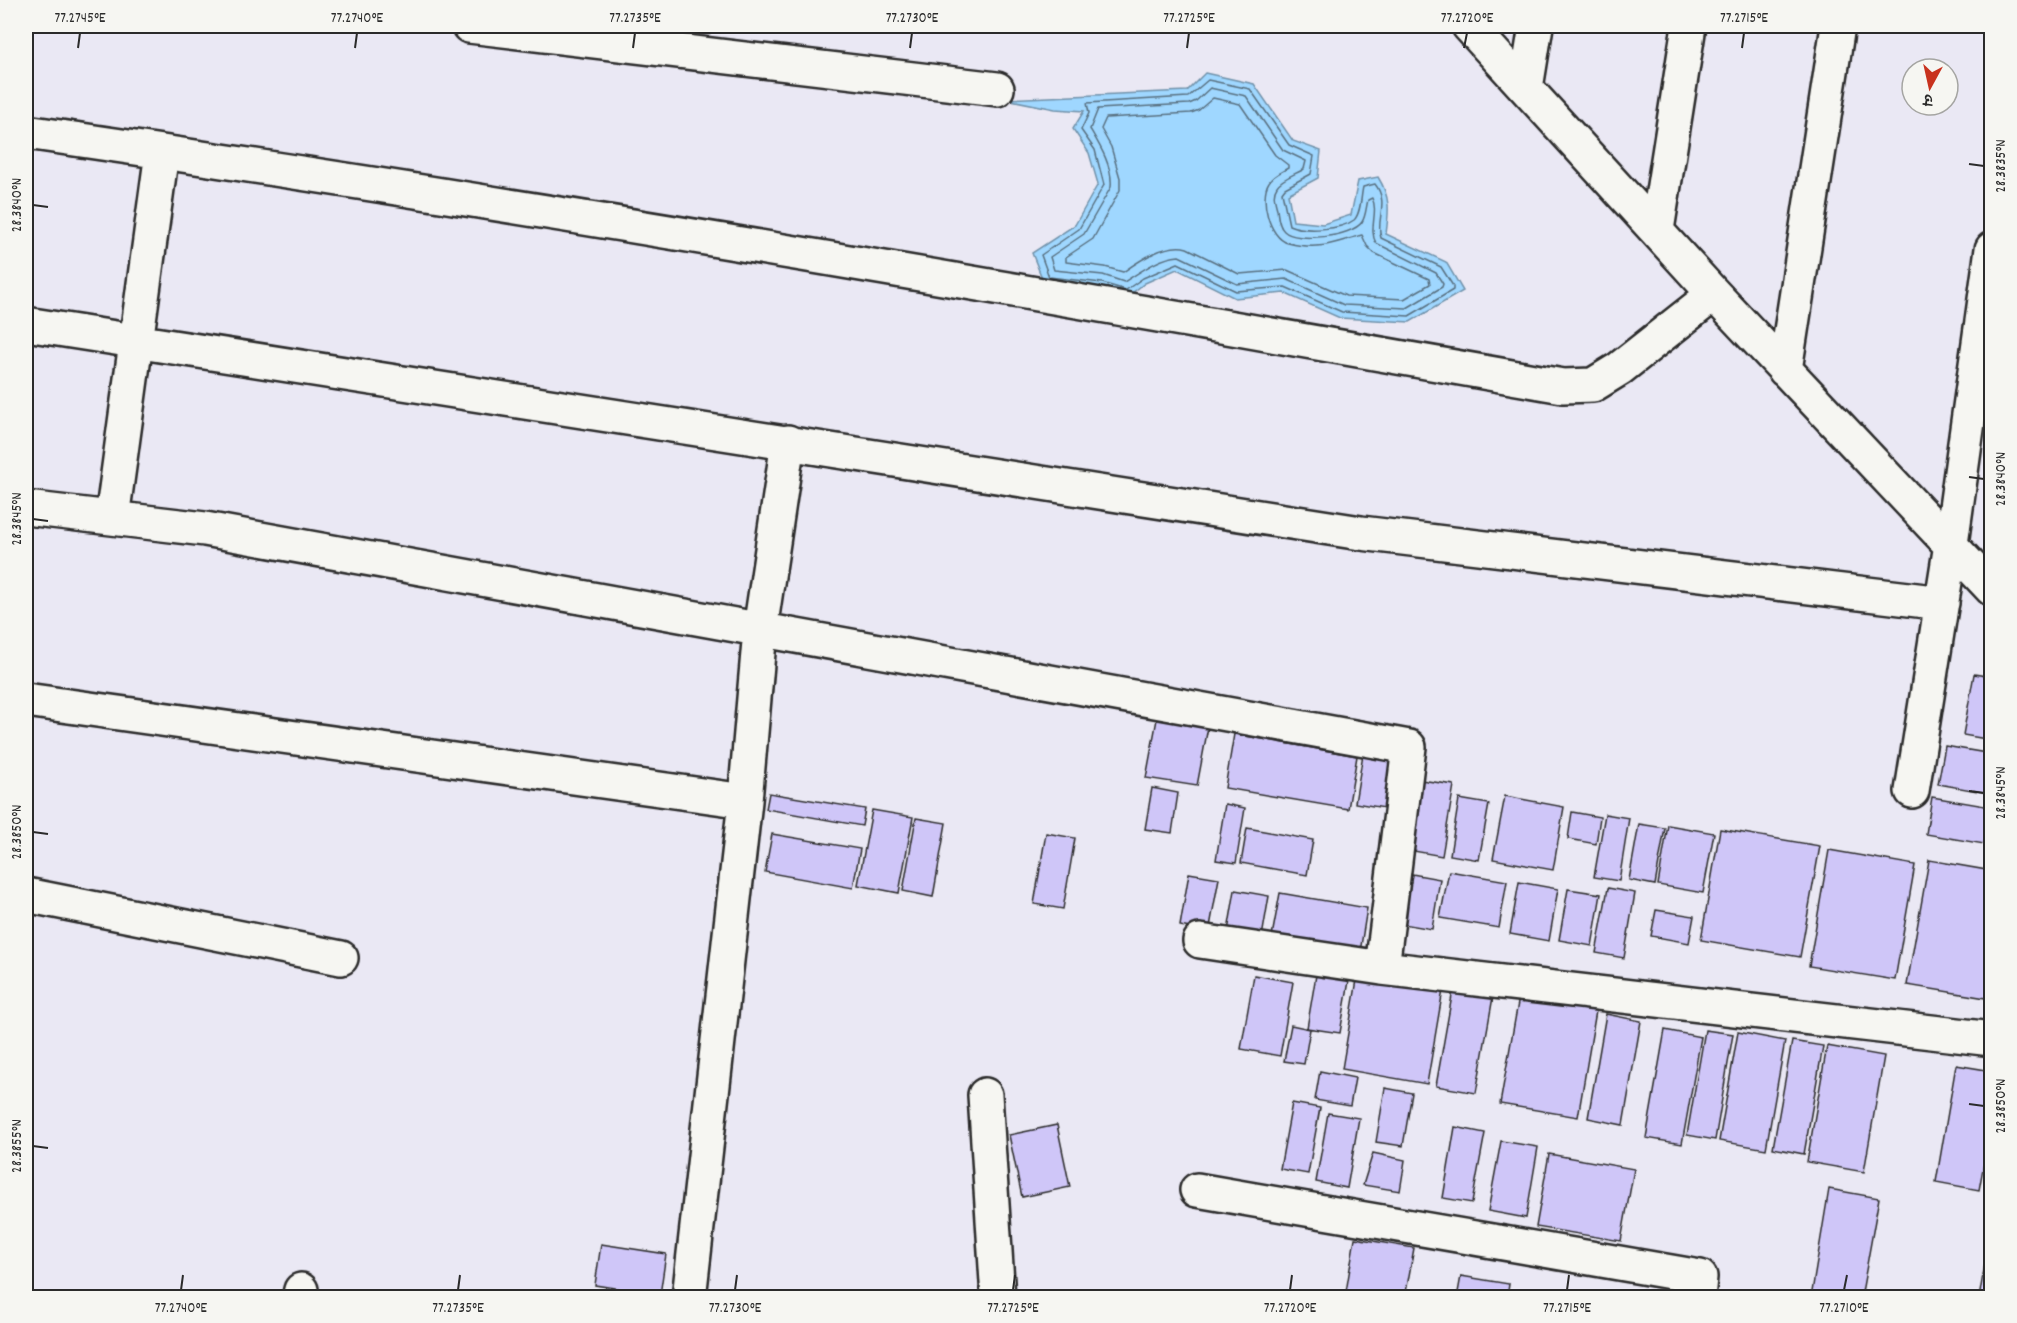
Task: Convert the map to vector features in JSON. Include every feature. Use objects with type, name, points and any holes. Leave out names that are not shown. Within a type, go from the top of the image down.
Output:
[{"type":"street","points":[[469,26],[997,89]]},
{"type":"street","points":[[1469,26],[1714,294],[1992,589]]},
{"type":"street","points":[[1526,88],[1536,26]]},
{"type":"street","points":[[1657,230],[1689,26]]},
{"type":"street","points":[[1785,370],[1838,26]]},
{"type":"street","points":[[26,132],[310,173],[927,275],[1563,386],[1593,385],[1619,369],[1714,294]]},
{"type":"street","points":[[112,518],[162,152]]},
{"type":"street","points":[[1912,791],[1951,544],[1992,249]]},
{"type":"street","points":[[26,324],[1361,533],[1942,603]]},
{"type":"street","points":[[689,1298],[745,801],[760,630],[788,442]]},
{"type":"street","points":[[26,508],[205,529],[1409,747],[1382,968]]},
{"type":"street","points":[[26,700],[745,801]]},
{"type":"street","points":[[26,896],[341,958]]},
{"type":"street","points":[[1200,941],[1382,968],[1992,1039]]},
{"type":"street","points":[[985,1095],[998,1298]]},
{"type":"street","points":[[1197,1190],[1700,1276],[1698,1298]]},
{"type":"water","points":[[1205,73],[1254,84],[1293,141],[1321,151],[1318,178],[1288,194],[1293,221],[1323,224],[1351,215],[1358,181],[1378,177],[1388,205],[1386,234],[1446,262],[1463,291],[1410,322],[1340,318],[1284,293],[1235,298],[1177,269],[1145,283],[1127,297],[1044,283],[1032,253],[1075,225],[1098,184],[1089,153],[1073,129],[1084,111],[1055,109],[1006,99],[1187,91]]},
{"type":"building","points":[[1974,674],[1992,677],[1992,740],[1963,735]]},
{"type":"building","points":[[1157,719],[1208,727],[1197,786],[1146,778]]},
{"type":"building","points":[[1234,734],[1357,756],[1348,809],[1225,788]]},
{"type":"building","points":[[1945,746],[1992,754],[1988,793],[1938,784]]},
{"type":"building","points":[[1363,754],[1399,760],[1390,809],[1355,803]]},
{"type":"building","points":[[1414,779],[1454,785],[1442,856],[1402,849]]},
{"type":"building","points":[[1152,788],[1178,793],[1172,833],[1145,829]]},
{"type":"building","points":[[769,793],[865,809],[862,826],[766,809]]},
{"type":"building","points":[[1505,796],[1564,807],[1553,870],[1493,859]]},
{"type":"building","points":[[1932,797],[1991,807],[1984,844],[1926,834]]},
{"type":"building","points":[[1459,799],[1489,804],[1479,860],[1450,855]]},
{"type":"building","points":[[1225,804],[1245,808],[1236,863],[1216,860]]},
{"type":"building","points":[[872,810],[913,817],[899,893],[858,885]]},
{"type":"building","points":[[1572,812],[1600,817],[1596,844],[1568,839]]},
{"type":"building","points":[[1605,814],[1629,818],[1619,881],[1594,877]]},
{"type":"building","points":[[916,818],[946,823],[933,897],[903,891]]},
{"type":"building","points":[[1639,824],[1665,828],[1655,885],[1629,880]]},
{"type":"building","points":[[1668,825],[1714,833],[1703,893],[1658,885]]},
{"type":"building","points":[[1247,828],[1313,840],[1307,875],[1241,863]]},
{"type":"building","points":[[1720,829],[1820,846],[1800,957],[1701,940]]},
{"type":"building","points":[[1046,833],[1075,838],[1063,909],[1034,904]]},
{"type":"building","points":[[772,834],[860,849],[853,888],[765,872]]},
{"type":"building","points":[[1829,850],[1915,865],[1895,980],[1809,966]]},
{"type":"building","points":[[1929,860],[1992,871],[1992,999],[1907,985]]},
{"type":"building","points":[[1449,871],[1507,881],[1499,928],[1440,918]]},
{"type":"building","points":[[1189,873],[1219,878],[1209,932],[1180,926]]},
{"type":"building","points":[[1412,874],[1440,879],[1432,929],[1403,924]]},
{"type":"building","points":[[1519,882],[1558,889],[1549,941],[1510,934]]},
{"type":"building","points":[[1608,888],[1635,893],[1624,958],[1596,953]]},
{"type":"building","points":[[1568,889],[1601,894],[1592,946],[1559,940]]},
{"type":"building","points":[[1235,890],[1269,896],[1262,937],[1228,931]]},
{"type":"building","points":[[1280,893],[1367,908],[1360,952],[1272,936]]},
{"type":"building","points":[[1656,910],[1694,916],[1689,943],[1651,936]]},
{"type":"building","points":[[1359,968],[1444,984],[1427,1084],[1342,1069]]},
{"type":"building","points":[[1317,969],[1350,975],[1340,1033],[1307,1028]]},
{"type":"building","points":[[1254,975],[1293,982],[1280,1056],[1241,1049]]},
{"type":"building","points":[[1453,990],[1493,997],[1476,1093],[1436,1086]]},
{"type":"building","points":[[1519,997],[1596,1011],[1578,1117],[1500,1104]]},
{"type":"building","points":[[1606,1014],[1641,1021],[1623,1125],[1588,1118]]},
{"type":"building","points":[[1291,1025],[1310,1029],[1304,1064],[1284,1061]]},
{"type":"building","points":[[1665,1030],[1701,1037],[1682,1144],[1646,1138]]},
{"type":"building","points":[[1705,1030],[1733,1034],[1715,1140],[1687,1135]]},
{"type":"building","points":[[1738,1032],[1785,1041],[1766,1149],[1719,1141]]},
{"type":"building","points":[[1792,1041],[1823,1046],[1804,1154],[1773,1148]]},
{"type":"building","points":[[1827,1046],[1884,1056],[1864,1172],[1807,1162]]},
{"type":"building","points":[[1956,1065],[1992,1071],[1992,1120],[1979,1190],[1936,1182]]},
{"type":"building","points":[[1320,1071],[1355,1078],[1350,1106],[1315,1100]]},
{"type":"building","points":[[1385,1088],[1412,1093],[1403,1146],[1376,1142]]},
{"type":"building","points":[[1292,1103],[1320,1108],[1308,1174],[1280,1169]]},
{"type":"building","points":[[1328,1113],[1359,1118],[1347,1188],[1316,1182]]},
{"type":"building","points":[[1057,1125],[1070,1187],[1022,1197],[1009,1135]]},
{"type":"building","points":[[1455,1127],[1485,1133],[1472,1203],[1443,1198]]},
{"type":"building","points":[[1501,1141],[1538,1147],[1526,1218],[1488,1211]]},
{"type":"building","points":[[1373,1153],[1405,1160],[1400,1191],[1363,1185]]},
{"type":"building","points":[[1549,1154],[1634,1169],[1621,1241],[1536,1227]]},
{"type":"building","points":[[1829,1189],[1879,1198],[1861,1298],[1811,1298]]},
{"type":"building","points":[[1992,1224],[1992,1298],[1979,1298]]},
{"type":"building","points":[[1355,1238],[1414,1248],[1405,1298],[1345,1298]]},
{"type":"building","points":[[601,1244],[666,1254],[660,1295],[595,1285]]},
{"type":"building","points":[[1461,1276],[1509,1284],[1507,1298],[1457,1298]]}]
